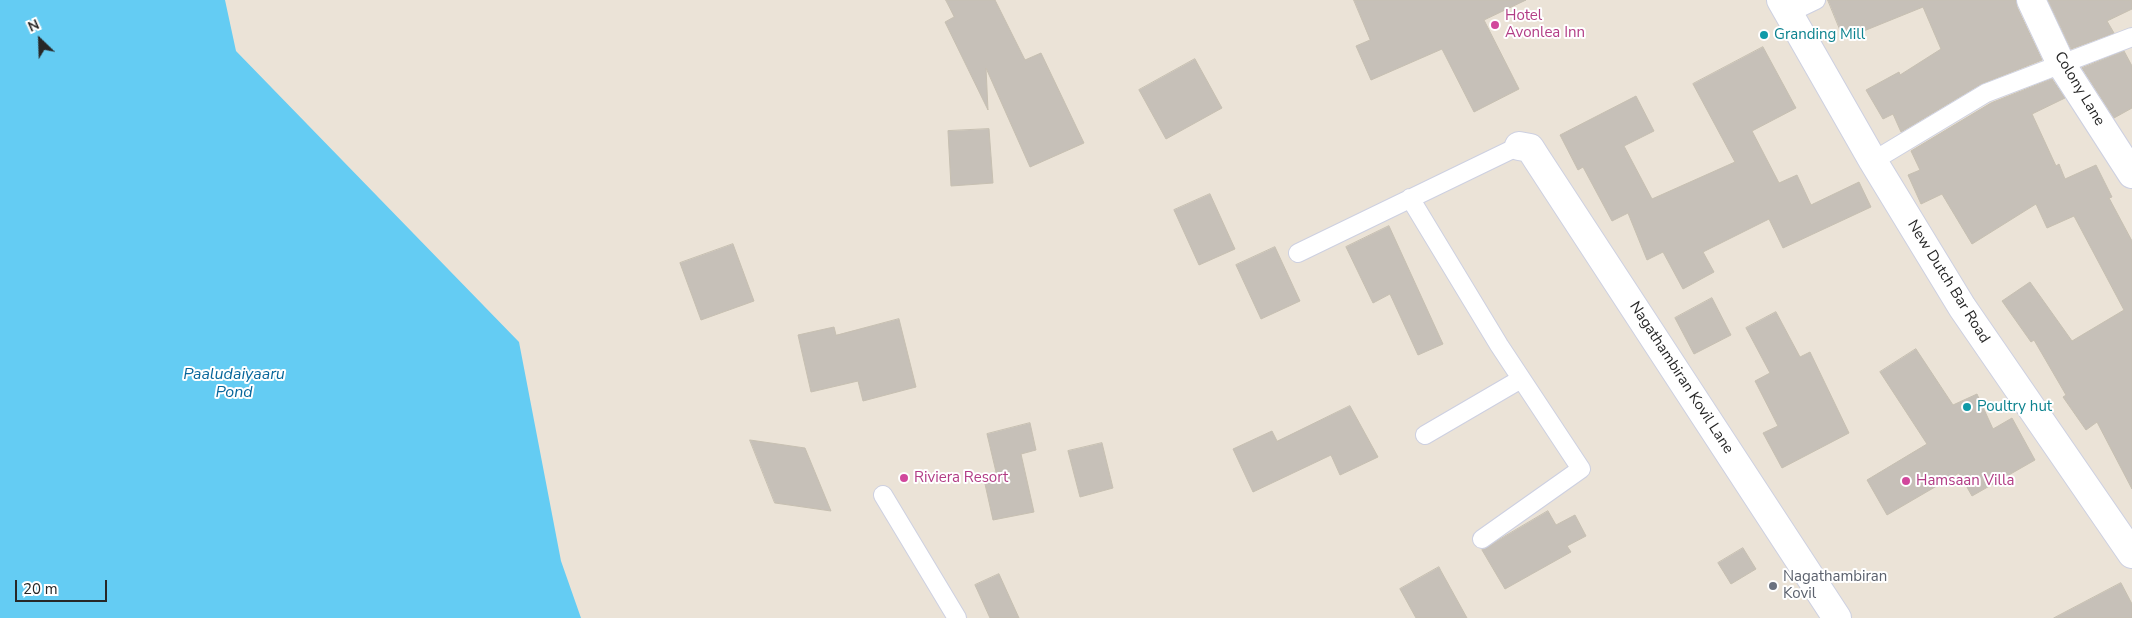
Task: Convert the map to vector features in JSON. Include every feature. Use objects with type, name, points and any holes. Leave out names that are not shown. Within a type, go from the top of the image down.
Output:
[{"type":"street","name":"Colony Lane","points":[[2031,0],[2061,64],[2132,174]]},
{"type":"street","name":"New Dutch Bar Road","points":[[1785,7],[1873,161],[1962,307],[2132,554]]},
{"type":"street","name":"Nagathambiran Kovil Lane","points":[[1519,146],[1530,148],[1837,618]]},
{"type":"lane","points":[[1785,7],[1816,0]]},
{"type":"lane","points":[[1873,161],[1986,93],[2132,37]]},
{"type":"lane","points":[[1298,253],[1519,146]]},
{"type":"lane","points":[[1410,198],[1521,379],[1581,469],[1482,539]]},
{"type":"lane","points":[[1425,435],[1521,379]]},
{"type":"lane","points":[[883,496],[957,618]]},
{"type":"water","name":"Paaludaiyaaru Pond","points":[[0,0],[225,0],[236,51],[519,342],[561,561],[581,618],[0,618]]},
{"type":"building","points":[[946,0],[995,0],[1025,60],[1041,53],[1084,143],[1030,167],[986,68],[988,110],[945,22],[954,17]]},
{"type":"building","points":[[1354,0],[1526,0],[1484,20],[1519,89],[1474,112],[1442,49],[1371,80],[1356,46],[1370,40]]},
{"type":"building","points":[[1828,0],[2016,0],[2017,7],[2042,60],[1981,84],[1901,132],[1893,114],[1883,119],[1866,90],[1899,72],[1900,75],[1941,49],[1923,7],[1844,39]]},
{"type":"building","points":[[2048,0],[2132,0],[2132,9],[2107,21],[2114,33],[2071,49]]},
{"type":"building","points":[[1763,47],[1796,108],[1752,131],[1779,183],[1797,175],[1811,205],[1859,182],[1871,207],[1783,248],[1769,219],[1703,252],[1714,272],[1683,289],[1663,252],[1647,260],[1628,213],[1612,221],[1583,167],[1578,170],[1560,135],[1636,96],[1654,131],[1624,146],[1652,199],[1735,162],[1693,84]]},
{"type":"building","points":[[2124,51],[2132,66],[2132,108],[2114,118],[2082,68]]},
{"type":"building","points":[[1195,59],[1222,108],[1166,139],[1139,90]]},
{"type":"building","points":[[2052,79],[2065,98],[2032,114],[2056,166],[2059,164],[2065,179],[2096,165],[2112,197],[2109,198],[2132,241],[2132,489],[2097,422],[2086,430],[2063,397],[2066,395],[2034,340],[2031,342],[2002,301],[2030,282],[2072,341],[2124,310],[2074,216],[2047,228],[2036,204],[1972,244],[1942,194],[1921,204],[1908,175],[1920,170],[1911,151],[1991,103]]},
{"type":"building","points":[[989,129],[993,183],[951,186],[948,131]]},
{"type":"building","points":[[1210,194],[1235,249],[1199,265],[1174,210]]},
{"type":"building","points":[[1389,226],[1443,344],[1418,355],[1390,294],[1373,303],[1346,247]]},
{"type":"building","points":[[733,244],[754,301],[701,320],[680,263]]},
{"type":"building","points":[[1275,247],[1300,301],[1261,319],[1236,265]]},
{"type":"building","points":[[1712,298],[1731,335],[1694,354],[1675,318]]},
{"type":"building","points":[[1776,312],[1800,357],[1810,352],[1849,433],[1782,468],[1763,433],[1778,426],[1755,381],[1770,373],[1746,328]]},
{"type":"building","points":[[899,319],[916,387],[863,401],[858,381],[811,392],[798,335],[834,327],[836,335]]},
{"type":"building","points":[[1916,349],[1953,405],[1977,394],[1993,429],[2012,418],[2035,460],[1972,496],[1959,473],[1887,515],[1867,480],[1927,444],[1880,372]]},
{"type":"building","points":[[1350,406],[1378,457],[1340,475],[1331,455],[1253,492],[1233,449],[1272,431],[1277,441]]},
{"type":"building","points":[[1030,423],[1036,450],[1021,454],[1034,512],[993,520],[983,475],[996,472],[987,434]]},
{"type":"building","points":[[750,440],[805,448],[831,511],[775,503]]},
{"type":"building","points":[[1102,443],[1113,488],[1080,497],[1068,451]]},
{"type":"building","points":[[1548,511],[1556,525],[1575,515],[1586,536],[1567,546],[1571,552],[1505,589],[1482,550]]},
{"type":"building","points":[[1743,548],[1756,569],[1731,584],[1718,563]]},
{"type":"building","points":[[1439,567],[1467,618],[1416,618],[1400,589]]},
{"type":"building","points":[[999,574],[1019,618],[990,618],[975,585]]},
{"type":"building","points":[[2121,583],[2132,604],[2132,618],[2054,618]]},
{"type":"place","name":"Hotel Avonlea Inn","points":[[1495,25]]},
{"type":"place","name":"Granding Mill","points":[[1764,35]]},
{"type":"place","name":"Poultry hut","points":[[1967,407]]},
{"type":"place","name":"Riviera Resort","points":[[904,478]]},
{"type":"place","name":"Hamsaan Villa","points":[[1906,481]]},
{"type":"place","name":"Nagathambiran Kovil","points":[[1773,586]]}]
